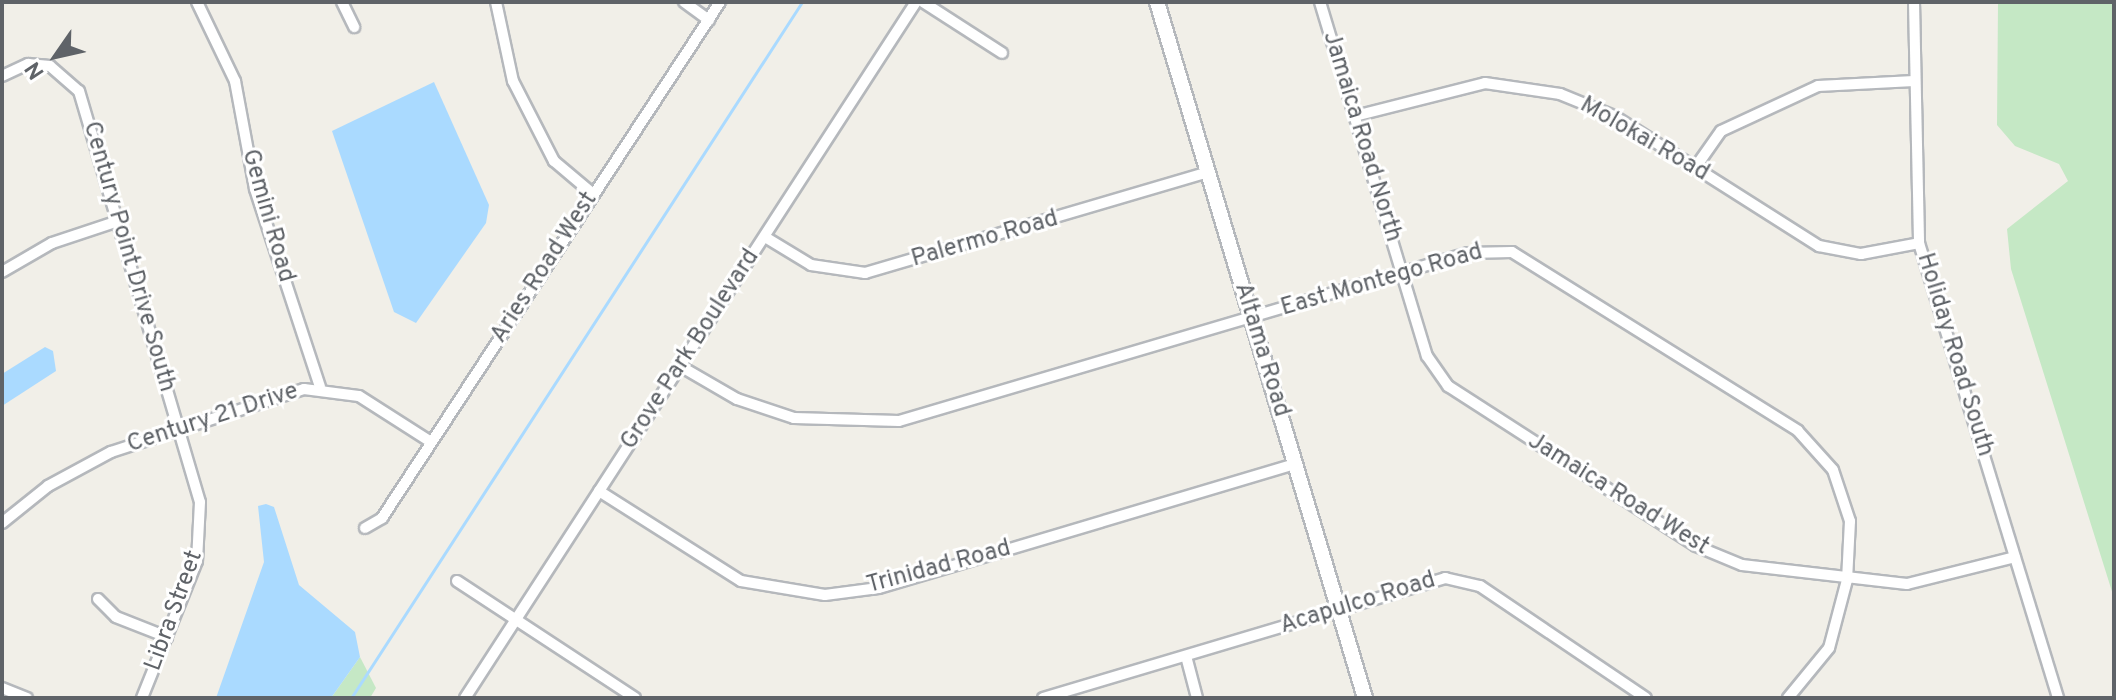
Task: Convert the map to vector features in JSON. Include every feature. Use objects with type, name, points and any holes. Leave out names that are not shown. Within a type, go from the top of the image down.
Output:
[{"type":"street","name":"Gemini Road","points":[[197,2],[235,81],[255,189],[320,387]]},
{"type":"street","points":[[342,2],[354,27]]},
{"type":"street","points":[[496,2],[507,63],[540,135],[569,177],[593,194]]},
{"type":"street","points":[[684,2],[709,20]]},
{"type":"street","name":"Aries Road West","points":[[365,528],[382,518],[720,2]]},
{"type":"street","name":"Grove Park Boulevard","points":[[465,698],[916,2]]},
{"type":"street","points":[[923,2],[1002,53]]},
{"type":"street","name":"Altama Road","points":[[1157,2],[1365,698]]},
{"type":"street","name":"Jamaica Road North","points":[[1320,2],[1402,273]]},
{"type":"street","name":"Holiday Road South","points":[[1914,2],[1919,243],[2058,698]]},
{"type":"street","name":"Century Point Drive South","points":[[2,76],[36,64],[60,71],[79,91],[121,220],[177,430]]},
{"type":"street","points":[[1695,168],[1721,131],[1818,86],[1914,81]]},
{"type":"street","name":"Molokai Road","points":[[1355,116],[1459,86],[1531,87],[1614,116],[1819,246],[1861,254],[1919,243]]},
{"type":"street","name":"Palermo Road","points":[[765,237],[811,265],[865,273],[1208,172]]},
{"type":"street","points":[[2,272],[52,243],[121,220]]},
{"type":"street","name":"East Montego Road","points":[[680,366],[765,410],[867,425],[929,414],[1475,252],[1524,255],[1798,431],[1842,488],[1850,521],[1847,580],[1829,648],[1788,698]]},
{"type":"street","name":"Jamaica Road West","points":[[1402,273],[1427,356],[1448,386],[1718,558],[1847,580],[1933,581],[2015,557]]},
{"type":"street","name":"Century 21 Drive","points":[[2,523],[80,468],[177,430],[320,387],[359,396],[431,442]]},
{"type":"street","name":"Libra Street","points":[[142,698],[202,537],[200,502],[177,430]]},
{"type":"street","name":"Trinidad Road","points":[[599,491],[741,581],[825,595],[879,588],[1295,464]]},
{"type":"street","name":"Acapulco Road","points":[[1043,698],[1339,609],[1462,578],[1646,698]]},
{"type":"street","points":[[457,581],[635,698]]},
{"type":"street","points":[[98,599],[116,617],[167,637]]},
{"type":"street","points":[[1186,656],[1197,698]]},
{"type":"street","points":[[2,688],[27,698]]},
{"type":"green space","points":[[1998,2],[2114,2],[2114,598],[2011,269],[2007,229],[2068,181],[2059,164],[2015,146],[1997,125]]},
{"type":"green space","points":[[360,657],[376,688],[370,698],[331,698]]},
{"type":"water","points":[[434,82],[489,205],[486,223],[416,323],[394,312],[332,131]]},
{"type":"water","points":[[45,347],[53,351],[56,371],[2,406],[2,374]]},
{"type":"water","points":[[266,504],[274,507],[299,585],[355,632],[360,657],[331,698],[216,698],[264,562],[258,506]]},
{"type":"waterway","points":[[351,698],[802,2]]}]
